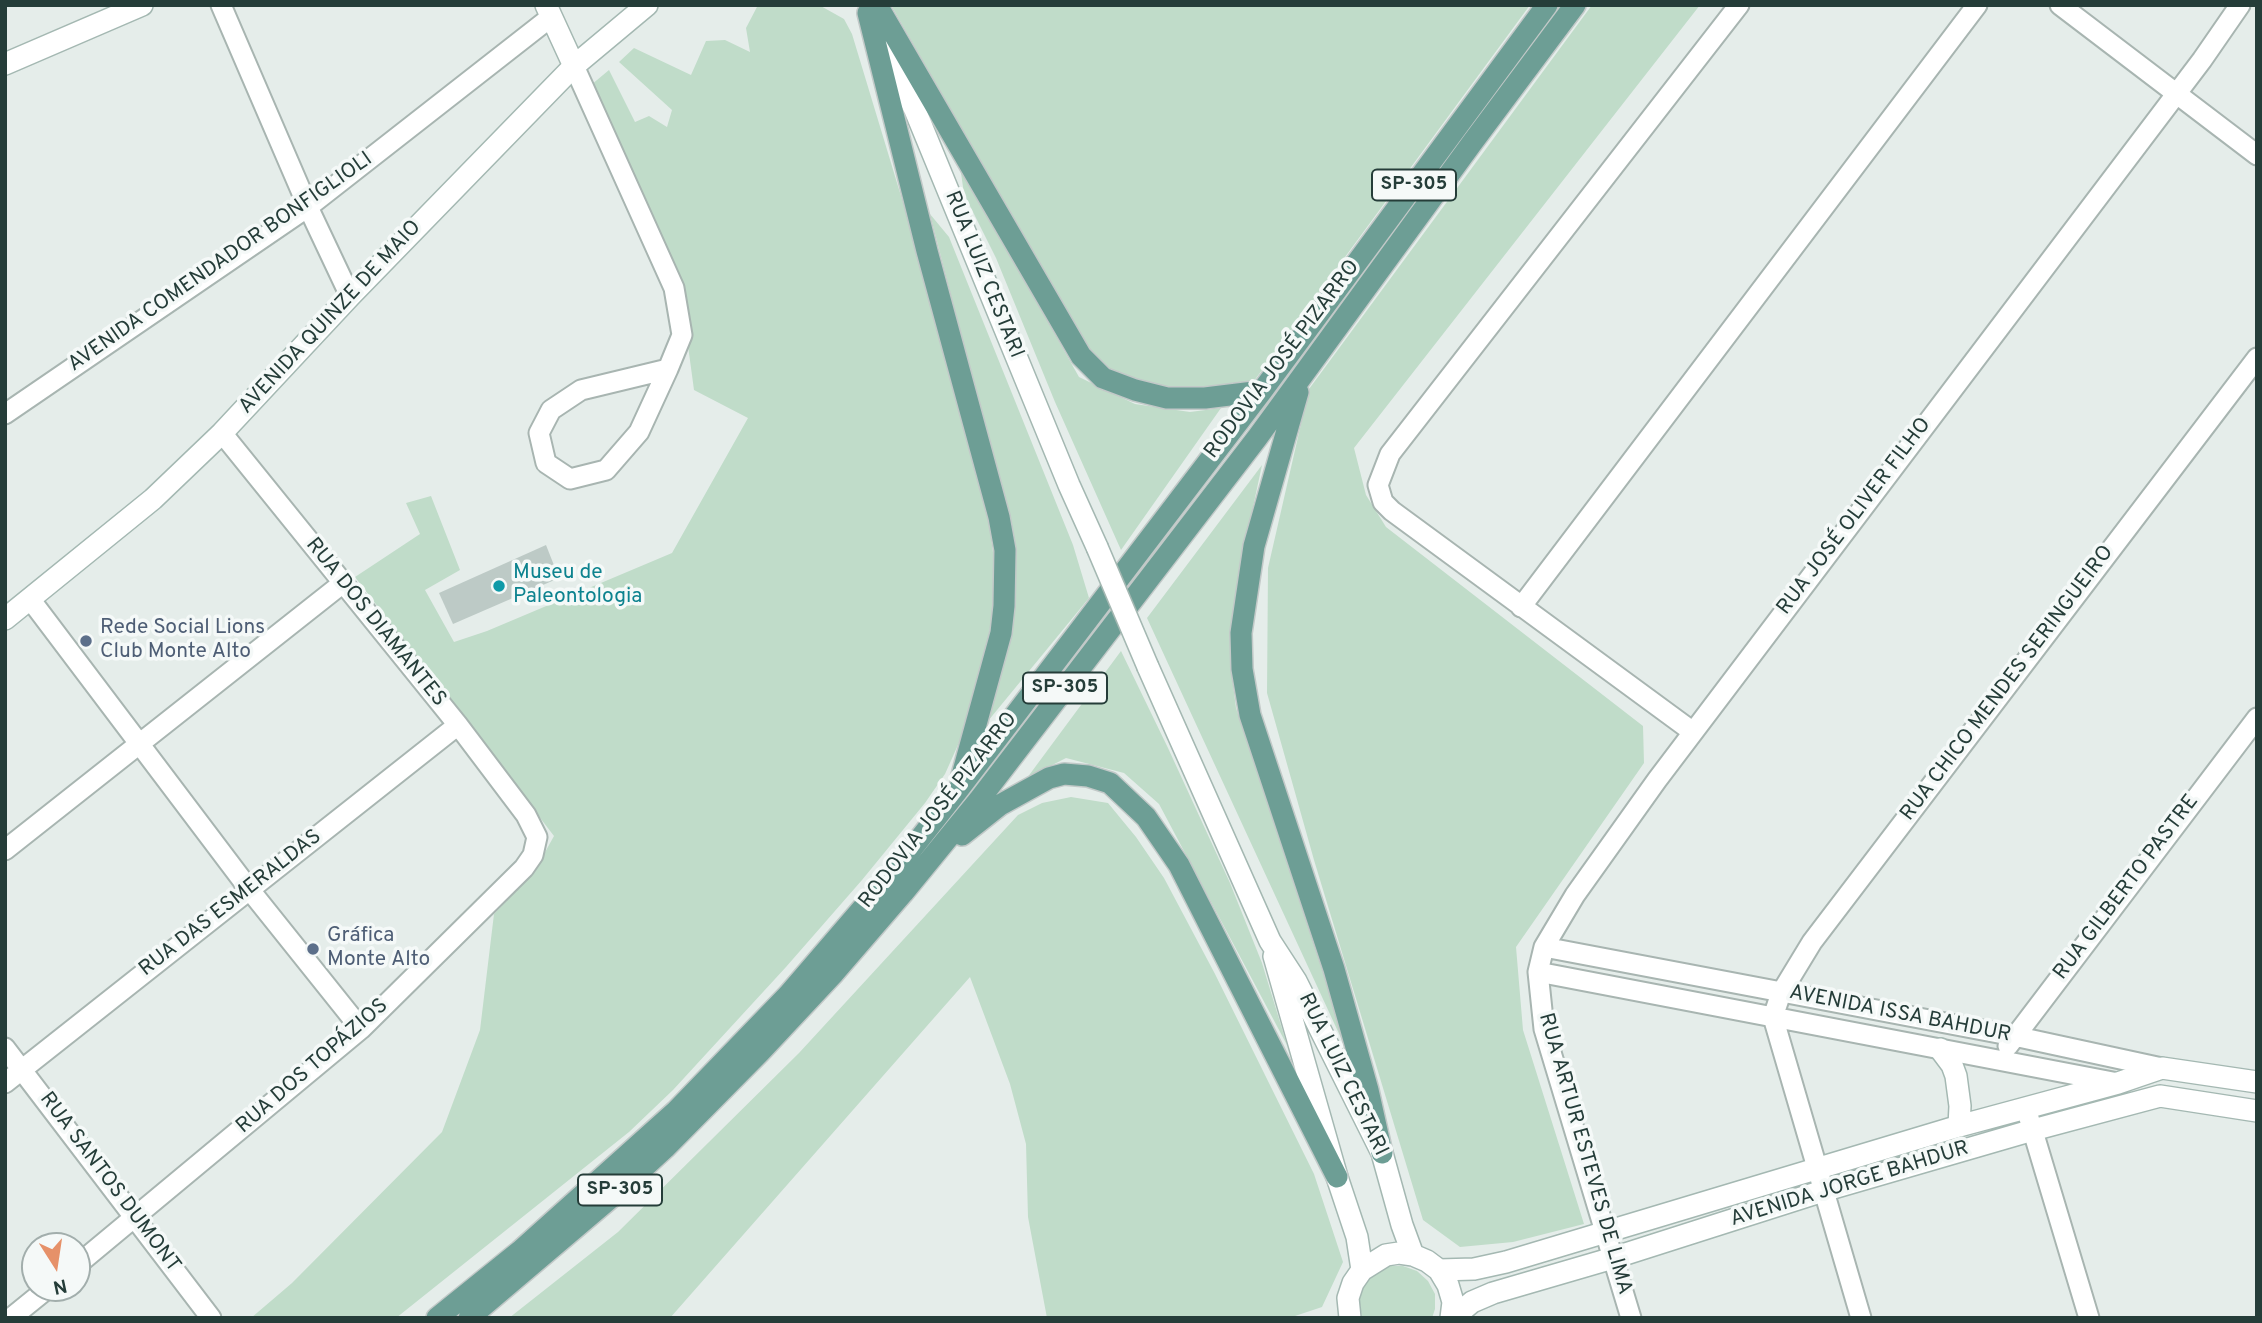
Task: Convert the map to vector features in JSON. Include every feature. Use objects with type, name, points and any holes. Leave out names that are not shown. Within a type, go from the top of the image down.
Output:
[{"type":"main road","name":"RODOVIA JOSÉ PIZARRO","points":[[437,1318],[583,1197],[695,1092],[814,966],[892,874],[1262,391],[1547,5]]},
{"type":"main road","name":"RODOVIA JOSÉ PIZARRO","points":[[469,1318],[665,1148],[834,973],[934,856],[1303,377],[1575,5]]},
{"type":"main road","points":[[870,8],[1081,356],[1103,378],[1167,398],[1205,398],[1262,391]]},
{"type":"main road","points":[[870,8],[927,251],[999,517],[1005,550],[1001,633],[958,790]]},
{"type":"main road","points":[[1303,377],[1254,546],[1241,633],[1242,669],[1250,715],[1334,969],[1368,1090],[1382,1153]]},
{"type":"main road","points":[[934,856],[1000,805],[1049,778],[1064,774],[1088,776],[1110,783],[1146,817],[1179,865],[1337,1177]]},
{"type":"street","points":[[5,64],[142,5]]},
{"type":"street","points":[[221,5],[308,207],[350,296]]},
{"type":"street","name":"AVENIDA QUINZE DE MAIO","points":[[5,619],[153,499],[222,433],[350,296],[573,66],[647,5]]},
{"type":"street","points":[[1693,732],[1392,511],[1380,496],[1379,477],[1390,454],[1739,5]]},
{"type":"street","points":[[1521,607],[1978,5]]},
{"type":"street","points":[[2060,5],[2257,155]]},
{"type":"street","name":"RUA JOSÉ OLIVER FILHO","points":[[1544,947],[1575,895],[1693,732],[2175,92],[2202,60],[2240,5]]},
{"type":"street","name":"RUA LUIZ CESTARI","points":[[870,8],[915,110],[1069,485],[1270,941],[1296,981],[1382,1153],[1413,1255]]},
{"type":"street","points":[[555,9],[573,66],[674,288],[682,335],[668,369],[639,432],[606,470],[570,479],[546,463],[539,433],[551,410],[581,390],[668,369]]},
{"type":"street","name":"AVENIDA COMENDADOR BONFIGLIOLI","points":[[5,414],[308,207],[555,9]]},
{"type":"street","name":"RUA CHICO MENDES SERINGUEIRO","points":[[1773,1017],[1781,993],[1812,942],[2257,358]]},
{"type":"street","name":"RUA DOS DIAMANTES","points":[[222,433],[458,725],[526,815]]},
{"type":"street","points":[[5,850],[343,583]]},
{"type":"street","points":[[30,599],[249,889],[361,1029]]},
{"type":"street","name":"RUA GILBERTO PASTRE","points":[[2000,1059],[2014,1036],[2257,718]]},
{"type":"street","name":"RUA DAS ESMERALDAS","points":[[5,1083],[458,725]]},
{"type":"street","name":"RUA DOS TOPÁZIOS","points":[[91,1254],[361,1029],[524,868],[533,855],[537,837],[526,815]]},
{"type":"street","name":"RUA LUIZ CESTARI","points":[[1270,941],[1337,1177],[1357,1237],[1362,1270]]},
{"type":"street","name":"AVENIDA ISSA BAHDUR","points":[[1544,947],[2014,1036],[2162,1068],[2257,1082]]},
{"type":"street","name":"RUA ARTUR ESTEVES DE LIMA","points":[[1544,947],[1538,972],[1544,1029],[1631,1318]]},
{"type":"street","name":"AVENIDA ISSA BAHDUR","points":[[1538,972],[2000,1059],[2119,1083],[2160,1096]]},
{"type":"street","points":[[1773,1017],[1861,1318]]},
{"type":"street","name":"RUA SANTOS DUMONT","points":[[5,1048],[211,1318]]},
{"type":"street","points":[[1940,1048],[1956,1076],[1960,1107],[1959,1126]]},
{"type":"street","name":"AVENIDA JORGE BAHDUR","points":[[1439,1270],[1474,1269],[1605,1234],[1959,1126],[2119,1083],[2162,1068]]},
{"type":"street","name":"AVENIDA JORGE BAHDUR","points":[[1452,1318],[1472,1302],[1493,1293],[1823,1191],[2160,1096],[2256,1110]]},
{"type":"street","points":[[2026,1108],[2089,1318]]},
{"type":"street","points":[[1350,1318],[1348,1298],[1353,1283],[1362,1270],[1386,1255],[1399,1253],[1413,1255],[1439,1270],[1451,1293],[1452,1318]]},
{"type":"street","points":[[11,1318],[31,1302]]},
{"type":"green space","points":[[758,5],[819,5],[844,19],[852,34],[948,357],[989,523],[996,585],[987,649],[966,727],[945,774],[925,803],[862,880],[673,1090],[629,1132],[396,1318],[251,1318],[292,1283],[442,1132],[480,1030],[494,914],[534,872],[554,836],[355,577],[420,534],[406,503],[431,496],[460,570],[425,590],[454,642],[487,631],[672,553],[748,418],[694,390],[678,272],[591,85],[609,70],[635,122],[649,116],[667,127],[672,110],[619,62],[634,48],[691,75],[706,41],[725,40],[750,52],[746,28]]},
{"type":"green space","points":[[891,5],[1530,5],[1254,381],[1212,388],[1157,386],[1108,369],[1086,348]]},
{"type":"green space","points":[[1592,5],[1700,5],[1354,448],[1366,495],[1386,527],[1643,726],[1644,763],[1516,947],[1523,1030],[1584,1224],[1513,1242],[1460,1247],[1423,1220],[1314,860],[1267,693],[1268,568],[1309,389]]},
{"type":"green space","points":[[960,166],[1079,377],[1135,404],[1190,412],[1221,408],[1121,550],[1055,402],[996,258],[964,194]]},
{"type":"green space","points":[[930,214],[949,237],[1073,545],[1089,598],[988,721],[1013,616],[1015,544]]},
{"type":"green space","points":[[1262,465],[1239,573],[1230,662],[1236,708],[1353,1064],[1147,618]]},
{"type":"green space","points":[[1121,651],[1230,883],[1262,963],[1287,1045],[1159,804],[1124,773],[1066,758],[1027,778]]},
{"type":"green space","points":[[1071,797],[1108,803],[1164,878],[1314,1174],[1343,1262],[1322,1307],[1289,1318],[1047,1318],[1028,1217],[1026,1144],[1010,1084],[970,977],[670,1318],[509,1318],[618,1232],[799,1053],[1018,815],[1042,803]]},
{"type":"green space","points":[[1388,1266],[1403,1266],[1417,1271],[1428,1281],[1435,1294],[1432,1318],[1362,1318],[1359,1298],[1364,1284],[1375,1273]]},
{"type":"building","name":"Museu de Paleontologia","points":[[546,545],[559,578],[453,624],[439,593]]},
{"type":"place","name":"Museu de Paleontologia","points":[[499,586]]},
{"type":"place","name":"Rede Social Lions Club Monte Alto","points":[[86,641]]},
{"type":"place","name":"Gráfica Monte Alto","points":[[313,949]]}]
